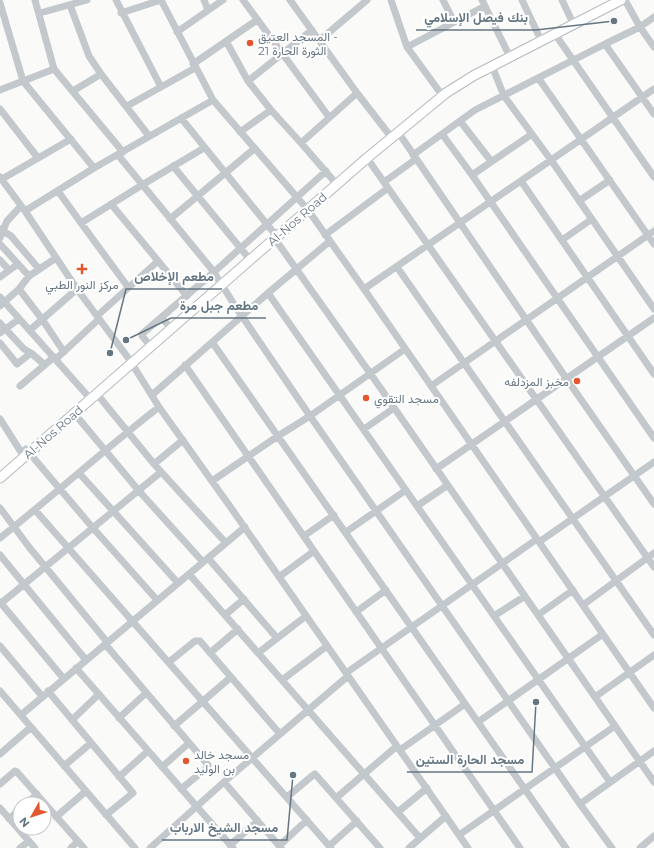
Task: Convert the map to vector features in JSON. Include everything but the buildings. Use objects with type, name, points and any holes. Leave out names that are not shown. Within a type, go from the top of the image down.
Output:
[{"type":"main road","name":"Al-Nos Road","points":[[306,208],[333,180],[439,91],[471,70],[508,53],[572,19],[614,1]]},
{"type":"main road","name":"Al-Nos Road","points":[[0,478],[25,451],[92,395],[306,208],[452,89],[614,1]]},
{"type":"main road","name":"Al-Nos Road","points":[[130,362],[168,325],[221,283],[247,256],[274,236]]},
{"type":"main road","name":"Al-Nos Road","points":[[0,471],[74,413],[92,395]]},
{"type":"street","points":[[35,0],[40,13],[54,68],[121,154],[142,184],[214,272],[310,416],[612,848]]},
{"type":"street","points":[[40,13],[87,0]]},
{"type":"street","points":[[116,0],[121,13],[161,87]]},
{"type":"street","points":[[121,13],[161,0],[213,100],[306,208],[330,241],[654,708]]},
{"type":"street","points":[[204,0],[208,10]]},
{"type":"street","points":[[177,32],[223,0]]},
{"type":"street","points":[[243,0],[330,117]]},
{"type":"street","points":[[290,0],[357,93],[388,133]]},
{"type":"street","points":[[320,40],[367,0]]},
{"type":"street","points":[[392,0],[407,47],[439,91]]},
{"type":"street","points":[[443,0],[454,22]]},
{"type":"street","points":[[522,0],[539,36]]},
{"type":"street","points":[[562,0],[572,19]]},
{"type":"street","points":[[625,0],[640,27],[654,47]]},
{"type":"street","points":[[407,47],[454,22],[484,3],[508,53]]},
{"type":"street","points":[[70,5],[87,51],[101,74],[150,136]]},
{"type":"street","points":[[1,7],[23,81],[94,168]]},
{"type":"street","points":[[325,235],[386,185],[442,134],[475,110],[640,27],[654,17]]},
{"type":"street","points":[[127,106],[194,66],[226,41],[257,20]]},
{"type":"street","points":[[248,81],[312,30]]},
{"type":"street","points":[[555,34],[654,177]]},
{"type":"street","points":[[226,41],[248,81],[271,110],[301,142],[333,180]]},
{"type":"street","points":[[605,44],[654,114]]},
{"type":"street","points":[[492,66],[504,96],[551,160],[654,309]]},
{"type":"street","points":[[0,90],[54,68]]},
{"type":"street","points":[[73,91],[101,74]]},
{"type":"street","points":[[539,79],[610,180],[651,233],[654,244]]},
{"type":"street","points":[[364,290],[654,89]]},
{"type":"street","points":[[301,142],[357,93]]},
{"type":"street","points":[[0,238],[1,230],[7,221],[23,208],[58,191],[94,168],[121,154],[213,100]]},
{"type":"street","points":[[0,109],[38,158]]},
{"type":"street","points":[[240,132],[271,110]]},
{"type":"street","points":[[181,118],[267,224],[296,269],[654,782]]},
{"type":"street","points":[[460,121],[491,161]]},
{"type":"street","points":[[398,132],[654,504]]},
{"type":"street","points":[[442,134],[654,438]]},
{"type":"street","points":[[472,175],[532,134]]},
{"type":"street","points":[[71,139],[1,178],[130,362],[159,407],[427,788],[466,847]]},
{"type":"street","points":[[81,223],[142,184],[204,148]]},
{"type":"street","points":[[170,219],[254,148]]},
{"type":"street","points":[[367,158],[654,567]]},
{"type":"street","points":[[173,166],[247,256]]},
{"type":"street","points":[[148,343],[142,334],[187,296],[326,171]]},
{"type":"street","points":[[579,201],[610,180]]},
{"type":"street","points":[[521,181],[654,374]]},
{"type":"street","points":[[58,191],[128,287]]},
{"type":"street","points":[[111,204],[187,296]]},
{"type":"street","points":[[562,240],[592,219]]},
{"type":"street","points":[[1,230],[10,236],[39,269]]},
{"type":"street","points":[[431,386],[651,233]]},
{"type":"street","points":[[152,395],[268,292],[330,241]]},
{"type":"street","points":[[0,244],[29,276]]},
{"type":"street","points":[[56,258],[29,276],[20,289],[1,302],[30,330],[127,432],[161,472],[226,543]]},
{"type":"street","points":[[0,260],[9,270]]},
{"type":"street","points":[[20,386],[45,365],[64,352],[128,287],[158,261]]},
{"type":"street","points":[[0,277],[18,264]]},
{"type":"street","points":[[397,267],[654,635]]},
{"type":"street","points":[[20,289],[64,352]]},
{"type":"street","points":[[30,330],[78,289]]},
{"type":"street","points":[[268,292],[610,782]]},
{"type":"street","points":[[162,318],[168,325]]},
{"type":"street","points":[[436,469],[654,318]]},
{"type":"street","points":[[19,319],[2,328],[24,349],[32,353],[45,365]]},
{"type":"street","points":[[6,350],[16,341]]},
{"type":"street","points":[[212,342],[566,848]]},
{"type":"street","points":[[0,343],[18,364],[32,353]]},
{"type":"street","points":[[212,481],[310,416],[405,349]]},
{"type":"street","points":[[185,365],[520,848]]},
{"type":"street","points":[[0,538],[159,407]]},
{"type":"street","points":[[364,429],[394,408]]},
{"type":"street","points":[[74,413],[138,491],[244,599],[277,638]]},
{"type":"street","points":[[0,419],[25,451],[157,600]]},
{"type":"street","points":[[154,464],[183,440]]},
{"type":"street","points":[[150,848],[224,782],[309,710],[347,674],[381,647],[502,563],[573,519],[654,462]]},
{"type":"street","points":[[64,679],[0,603],[161,472]]},
{"type":"street","points":[[79,473],[178,583]]},
{"type":"street","points":[[417,506],[448,485]]},
{"type":"street","points":[[346,532],[406,490]]},
{"type":"street","points":[[0,508],[146,693],[208,766],[181,789]]},
{"type":"street","points":[[35,510],[133,620],[330,847],[357,821]]},
{"type":"street","points":[[304,536],[334,515]]},
{"type":"street","points":[[21,715],[245,528]]},
{"type":"street","points":[[279,577],[314,551]]},
{"type":"street","points":[[583,605],[654,553]]},
{"type":"street","points":[[0,555],[86,660]]},
{"type":"street","points":[[189,574],[420,838]]},
{"type":"street","points":[[356,612],[386,590]]},
{"type":"street","points":[[538,615],[573,590]]},
{"type":"street","points":[[494,616],[525,596]]},
{"type":"street","points":[[225,615],[244,599]]},
{"type":"street","points":[[258,653],[306,616]]},
{"type":"street","points":[[210,653],[238,629]]},
{"type":"street","points":[[478,722],[602,634]]},
{"type":"street","points":[[169,662],[196,640],[200,641],[280,734]]},
{"type":"street","points":[[0,646],[45,694],[72,720],[133,794],[106,815]]},
{"type":"street","points":[[282,680],[327,646]]},
{"type":"street","points":[[595,697],[654,655]]},
{"type":"street","points":[[76,668],[232,847],[258,821]]},
{"type":"street","points":[[174,726],[231,677]]},
{"type":"street","points":[[0,691],[135,848]]},
{"type":"street","points":[[119,718],[146,693]]},
{"type":"street","points":[[72,720],[99,694]]},
{"type":"street","points":[[336,798],[398,748],[465,704]]},
{"type":"street","points":[[459,835],[615,726]]},
{"type":"street","points":[[0,753],[31,727]]},
{"type":"street","points":[[64,766],[91,743]]},
{"type":"street","points":[[162,767],[189,743]]},
{"type":"street","points":[[119,777],[148,751]]},
{"type":"street","points":[[580,804],[654,751]]},
{"type":"street","points":[[0,784],[16,771],[84,848]]},
{"type":"street","points":[[287,797],[315,774],[380,848]]},
{"type":"street","points":[[224,782],[280,847],[307,820]]},
{"type":"street","points":[[398,812],[427,788]]},
{"type":"street","points":[[56,817],[86,791]]},
{"type":"street","points":[[0,808],[35,848]]},
{"type":"street","points":[[9,819],[12,816]]},
{"type":"street","points":[[409,848],[446,816]]},
{"type":"street","points":[[640,848],[654,836]]},
{"type":"street","points":[[20,848],[29,841]]},
{"type":"street","points":[[71,848],[78,841]]},
{"type":"place","name":"بنك فيصل الإسلامي","points":[[614,21]]},
{"type":"place","name":"المسجد العتيق - الثورة الحارة 21","points":[[250,43]]},
{"type":"place","name":"مركز النور الطبي","points":[[82,269]]},
{"type":"place","name":"مطعم جبل مرة","points":[[126,340]]},
{"type":"place","name":"مطعم الإخلاص","points":[[110,353]]},
{"type":"place","name":"مخبز المزدلفه","points":[[577,381]]},
{"type":"place","name":"مسجد التقوي","points":[[366,398]]},
{"type":"place","name":"مسجد الحارة الستين","points":[[536,702]]},
{"type":"place","name":"مسجد خالد بن الوليد","points":[[186,761]]},
{"type":"place","name":"مسجد الشيخ الارباب","points":[[293,775]]}]
